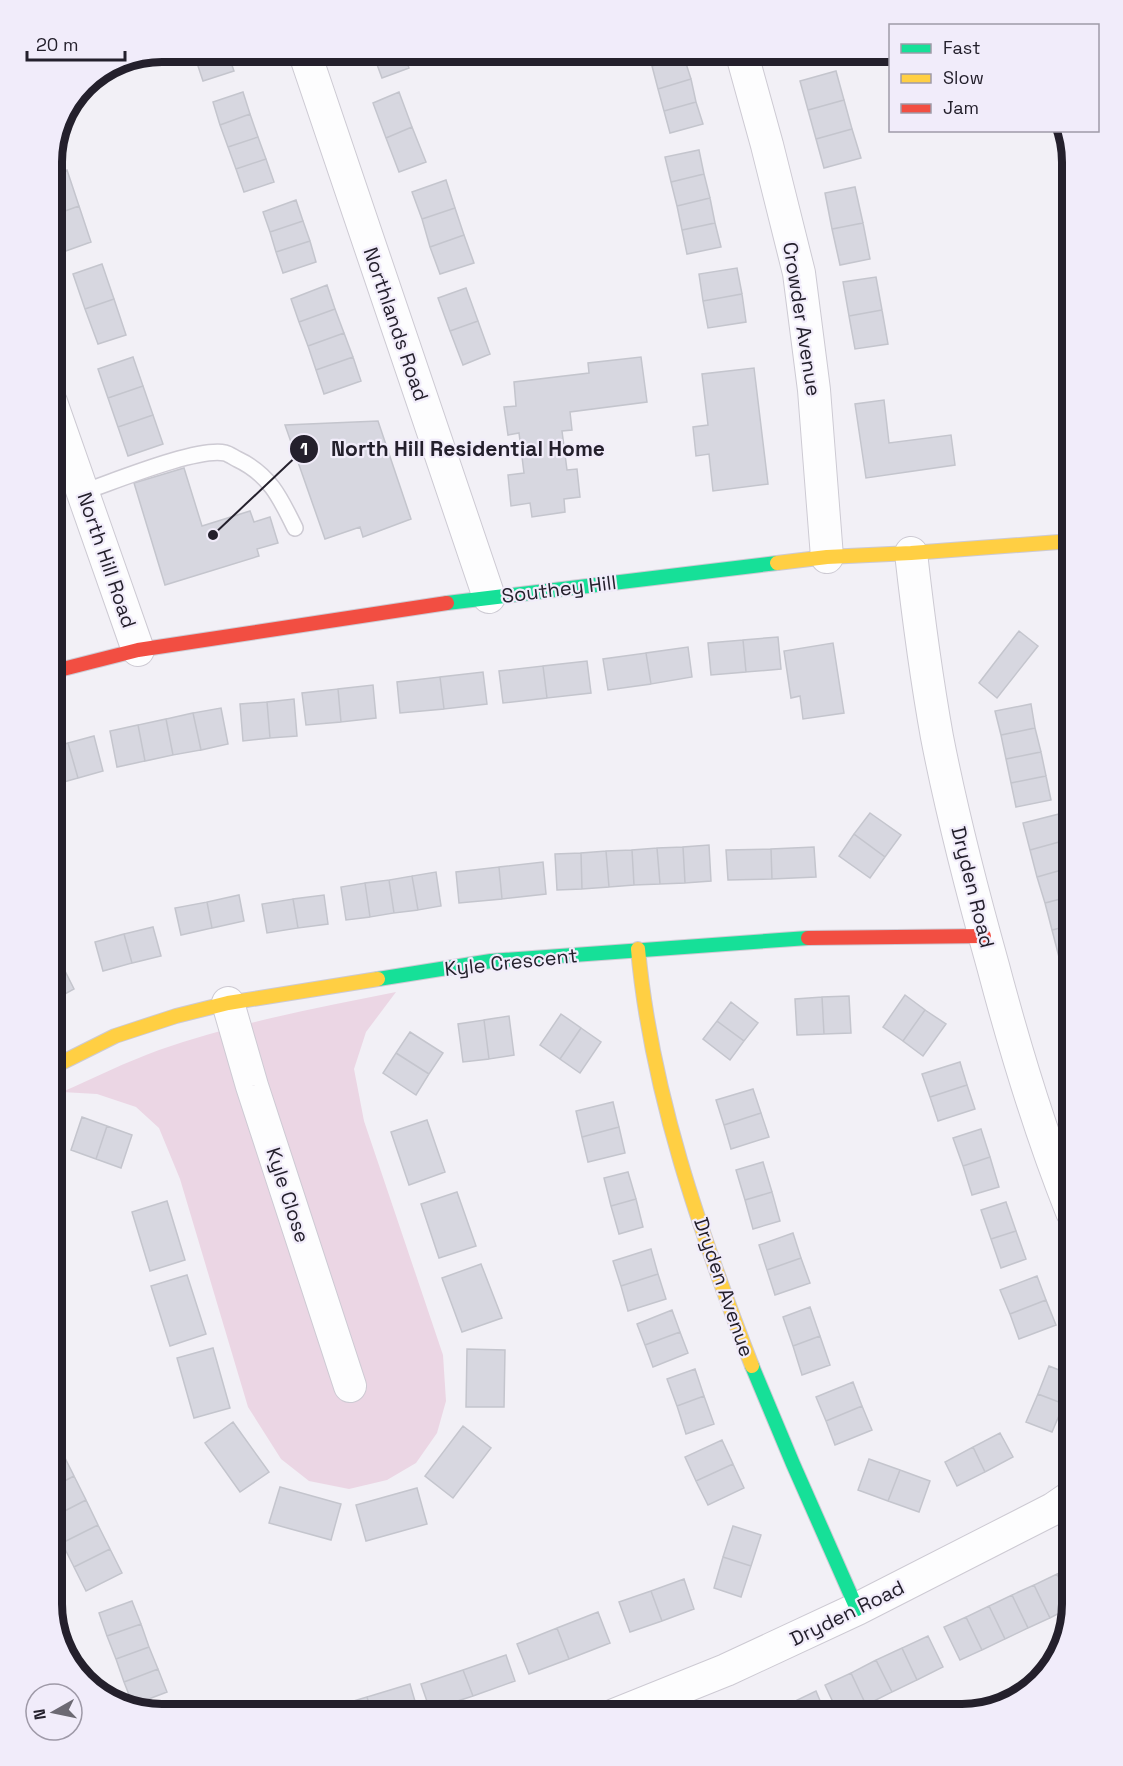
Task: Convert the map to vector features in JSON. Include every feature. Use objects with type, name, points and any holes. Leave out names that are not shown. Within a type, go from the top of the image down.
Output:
[{"type":"street","name":"Northlands Road","points":[[308,62],[489,597]]},
{"type":"street","name":"Crowder Avenue","points":[[744,62],[799,273],[814,390],[827,557]]},
{"type":"street","name":"North Hill Road","points":[[62,433],[138,650]]},
{"type":"street","name":"Southey Hill","points":[[62,669],[138,650],[489,597],[827,557],[910,553],[1062,538]]},
{"type":"street","name":"Dryden Road","points":[[910,553],[921,639],[938,739],[957,827],[1012,1037],[1062,1188]]},
{"type":"street","name":"Kyle Crescent","points":[[62,1062],[115,1036],[176,1016],[228,1003],[491,961],[792,938],[984,936]]},
{"type":"street","name":"Dryden Avenue","points":[[638,949],[645,1010],[674,1138],[711,1255],[751,1365],[800,1484],[856,1610]]},
{"type":"street","name":"Kyle Close","points":[[228,1003],[252,1086],[350,1386]]},
{"type":"street","name":"Dryden Road","points":[[642,1704],[726,1671],[856,1610],[1062,1503]]},
{"type":"lane","points":[[83,492],[179,459],[205,453],[225,453],[265,477],[280,497],[295,528]]},
{"type":"shaded area","points":[[396,992],[366,1032],[354,1069],[364,1121],[443,1355],[446,1401],[437,1433],[416,1463],[387,1480],[349,1489],[309,1481],[281,1459],[248,1407],[180,1179],[159,1128],[136,1107],[97,1094],[62,1092],[134,1060],[188,1040],[276,1017]]},
{"type":"building","points":[[197,62],[231,62],[234,71],[203,81]]},
{"type":"building","points":[[376,62],[407,62],[409,68],[382,78]]},
{"type":"building","points":[[666,62],[686,62],[691,79],[658,89],[652,66]]},
{"type":"building","points":[[836,71],[844,100],[808,110],[800,81]]},
{"type":"building","points":[[691,79],[696,102],[664,111],[658,89]]},
{"type":"building","points":[[243,92],[250,114],[220,125],[213,102]]},
{"type":"building","points":[[399,92],[412,127],[386,138],[373,103]]},
{"type":"building","points":[[844,100],[852,129],[816,139],[808,110]]},
{"type":"building","points":[[696,102],[703,124],[670,133],[664,111]]},
{"type":"building","points":[[250,114],[258,137],[228,147],[220,125]]},
{"type":"building","points":[[412,127],[426,162],[399,172],[386,138]]},
{"type":"building","points":[[852,129],[861,158],[824,168],[816,139]]},
{"type":"building","points":[[258,137],[266,159],[236,169],[228,147]]},
{"type":"building","points":[[699,150],[704,174],[671,182],[665,157]]},
{"type":"building","points":[[266,159],[274,182],[244,192],[236,169]]},
{"type":"building","points":[[67,170],[79,206],[62,212],[62,172]]},
{"type":"building","points":[[704,174],[710,198],[677,206],[671,182]]},
{"type":"building","points":[[446,180],[455,208],[422,219],[412,192]]},
{"type":"building","points":[[855,187],[863,223],[832,229],[825,193]]},
{"type":"building","points":[[710,198],[715,223],[682,230],[677,206]]},
{"type":"building","points":[[296,200],[303,221],[270,232],[263,212]]},
{"type":"building","points":[[79,206],[91,242],[63,252],[62,212]]},
{"type":"building","points":[[455,208],[464,235],[430,247],[422,219]]},
{"type":"building","points":[[303,221],[310,241],[276,252],[270,232]]},
{"type":"building","points":[[715,223],[721,247],[687,254],[682,230]]},
{"type":"building","points":[[863,223],[870,259],[840,265],[832,229]]},
{"type":"building","points":[[464,235],[474,263],[440,274],[430,247]]},
{"type":"building","points":[[310,241],[316,262],[283,273],[276,252]]},
{"type":"building","points":[[102,264],[114,299],[85,309],[73,274]]},
{"type":"building","points":[[737,268],[742,294],[703,301],[699,274]]},
{"type":"building","points":[[876,277],[882,310],[849,316],[843,282]]},
{"type":"building","points":[[327,285],[335,309],[299,322],[291,299]]},
{"type":"building","points":[[466,288],[478,321],[450,331],[438,298]]},
{"type":"building","points":[[742,294],[746,322],[708,328],[703,301]]},
{"type":"building","points":[[114,299],[126,335],[98,344],[85,309]]},
{"type":"building","points":[[335,309],[344,333],[308,346],[299,322]]},
{"type":"building","points":[[882,310],[888,344],[855,349],[849,316]]},
{"type":"building","points":[[478,321],[490,354],[463,365],[450,331]]},
{"type":"building","points":[[344,333],[353,357],[316,370],[308,346]]},
{"type":"building","points":[[133,357],[143,386],[108,398],[98,369]]},
{"type":"building","points":[[353,357],[361,381],[324,394],[316,370]]},
{"type":"building","points":[[641,357],[647,402],[570,412],[572,430],[562,431],[567,470],[577,469],[580,497],[564,499],[565,512],[532,517],[530,503],[511,506],[508,475],[524,473],[519,433],[508,435],[504,407],[516,406],[514,382],[589,373],[588,363]]},
{"type":"building","points":[[754,368],[768,484],[713,491],[709,454],[696,456],[693,427],[708,425],[702,374]]},
{"type":"building","points":[[143,386],[153,415],[118,427],[108,398]]},
{"type":"building","points":[[884,400],[889,443],[951,435],[955,465],[866,478],[855,404]]},
{"type":"building","points":[[153,415],[163,444],[128,456],[118,427]]},
{"type":"building","points":[[378,421],[411,519],[363,537],[360,527],[325,539],[285,425]]},
{"type":"building","points":[[184,468],[202,526],[250,511],[254,522],[270,517],[278,543],[257,549],[259,556],[165,585],[134,483]]},
{"type":"building","points":[[1019,631],[1038,646],[997,698],[979,683]]},
{"type":"building","points":[[778,637],[781,669],[746,672],[743,640]]},
{"type":"building","points":[[743,640],[746,672],[711,675],[708,643]]},
{"type":"building","points":[[833,643],[844,713],[803,719],[800,696],[791,698],[784,651]]},
{"type":"building","points":[[688,647],[692,677],[651,684],[646,653]]},
{"type":"building","points":[[646,653],[651,684],[608,690],[603,659]]},
{"type":"building","points":[[587,661],[591,693],[547,698],[543,666]]},
{"type":"building","points":[[543,666],[547,698],[503,703],[499,671]]},
{"type":"building","points":[[483,672],[487,704],[444,709],[440,677]]},
{"type":"building","points":[[440,677],[444,709],[400,713],[397,682]]},
{"type":"building","points":[[373,685],[376,718],[341,722],[338,689]]},
{"type":"building","points":[[338,689],[341,722],[306,725],[302,693]]},
{"type":"building","points":[[294,699],[297,736],[270,738],[267,702]]},
{"type":"building","points":[[267,702],[270,738],[243,741],[240,704]]},
{"type":"building","points":[[1031,704],[1035,728],[1001,735],[995,711]]},
{"type":"building","points":[[221,708],[228,744],[201,750],[193,713]]},
{"type":"building","points":[[193,713],[201,750],[173,755],[166,719]]},
{"type":"building","points":[[166,719],[173,755],[145,761],[138,725]]},
{"type":"building","points":[[138,725],[145,761],[117,767],[110,731]]},
{"type":"building","points":[[1035,728],[1041,752],[1006,759],[1001,735]]},
{"type":"building","points":[[94,736],[103,771],[78,778],[68,743]]},
{"type":"building","points":[[68,743],[78,778],[62,782],[62,745]]},
{"type":"building","points":[[1041,752],[1046,776],[1011,783],[1006,759]]},
{"type":"building","points":[[1046,776],[1051,800],[1016,807],[1011,783]]},
{"type":"building","points":[[870,813],[901,835],[885,857],[854,834]]},
{"type":"building","points":[[1062,813],[1062,841],[1030,850],[1023,823]]},
{"type":"building","points":[[854,834],[885,857],[870,878],[839,856]]},
{"type":"building","points":[[1062,841],[1062,870],[1037,877],[1030,850]]},
{"type":"building","points":[[709,845],[711,881],[685,883],[683,847]]},
{"type":"building","points":[[683,847],[685,883],[660,884],[657,848]]},
{"type":"building","points":[[814,847],[816,877],[772,879],[771,849]]},
{"type":"building","points":[[657,848],[660,884],[634,885],[632,850]]},
{"type":"building","points":[[771,849],[772,879],[728,880],[726,850]]},
{"type":"building","points":[[632,850],[634,885],[609,887],[606,851]]},
{"type":"building","points":[[606,851],[609,887],[582,889],[581,853]]},
{"type":"building","points":[[581,853],[582,889],[557,890],[555,854]]},
{"type":"building","points":[[543,862],[546,894],[502,899],[499,867]]},
{"type":"building","points":[[499,867],[502,899],[459,903],[456,872]]},
{"type":"building","points":[[1062,870],[1062,899],[1045,903],[1037,877]]},
{"type":"building","points":[[436,872],[441,906],[418,910],[412,876]]},
{"type":"building","points":[[412,876],[418,910],[394,913],[389,880]]},
{"type":"building","points":[[389,880],[394,913],[370,917],[365,883]]},
{"type":"building","points":[[365,883],[370,917],[346,920],[341,887]]},
{"type":"building","points":[[239,895],[244,921],[212,928],[207,902]]},
{"type":"building","points":[[324,895],[328,924],[298,928],[293,899]]},
{"type":"building","points":[[293,899],[298,928],[267,933],[262,904]]},
{"type":"building","points":[[1062,899],[1062,928],[1052,930],[1045,903]]},
{"type":"building","points":[[207,902],[212,928],[181,935],[175,908]]},
{"type":"building","points":[[153,927],[161,956],[132,963],[124,934]]},
{"type":"building","points":[[1062,928],[1062,956],[1059,957],[1052,930]]},
{"type":"building","points":[[124,934],[132,963],[103,971],[95,942]]},
{"type":"building","points":[[62,965],[74,989],[62,996]]},
{"type":"building","points":[[905,995],[925,1010],[903,1041],[883,1027]]},
{"type":"building","points":[[849,996],[851,1033],[824,1034],[822,997]]},
{"type":"building","points":[[822,997],[824,1034],[797,1035],[795,999]]},
{"type":"building","points":[[731,1002],[758,1023],[744,1041],[717,1021]]},
{"type":"building","points":[[925,1010],[946,1024],[923,1056],[903,1041]]},
{"type":"building","points":[[561,1014],[581,1028],[560,1059],[540,1045]]},
{"type":"building","points":[[509,1016],[514,1055],[489,1059],[484,1020]]},
{"type":"building","points":[[484,1020],[489,1059],[463,1062],[458,1024]]},
{"type":"building","points":[[717,1021],[744,1041],[730,1060],[703,1039]]},
{"type":"building","points":[[581,1028],[601,1042],[580,1073],[560,1059]]},
{"type":"building","points":[[410,1032],[443,1053],[429,1074],[396,1053]]},
{"type":"building","points":[[396,1053],[429,1074],[416,1095],[383,1073]]},
{"type":"building","points":[[960,1062],[967,1085],[930,1097],[922,1074]]},
{"type":"building","points":[[967,1085],[975,1109],[938,1121],[930,1097]]},
{"type":"building","points":[[753,1089],[761,1113],[724,1125],[716,1100]]},
{"type":"building","points":[[613,1102],[619,1127],[582,1137],[576,1111]]},
{"type":"building","points":[[761,1113],[769,1137],[731,1149],[724,1125]]},
{"type":"building","points":[[82,1117],[107,1126],[96,1159],[71,1150]]},
{"type":"building","points":[[427,1120],[445,1172],[409,1185],[391,1132]]},
{"type":"building","points":[[107,1126],[132,1135],[121,1168],[96,1159]]},
{"type":"building","points":[[619,1127],[625,1153],[588,1162],[582,1137]]},
{"type":"building","points":[[981,1129],[990,1157],[963,1166],[953,1138]]},
{"type":"building","points":[[990,1157],[999,1187],[972,1195],[963,1166]]},
{"type":"building","points":[[763,1162],[772,1192],[745,1200],[736,1170]]},
{"type":"building","points":[[628,1172],[636,1199],[611,1206],[604,1178]]},
{"type":"building","points":[[457,1192],[476,1246],[439,1258],[421,1204]]},
{"type":"building","points":[[772,1192],[780,1221],[753,1229],[745,1200]]},
{"type":"building","points":[[636,1199],[643,1227],[619,1234],[611,1206]]},
{"type":"building","points":[[167,1201],[185,1260],[150,1271],[132,1212]]},
{"type":"building","points":[[1006,1202],[1016,1231],[991,1239],[981,1210]]},
{"type":"building","points":[[1016,1231],[1026,1259],[1001,1268],[991,1239]]},
{"type":"building","points":[[793,1233],[801,1258],[767,1270],[759,1245]]},
{"type":"building","points":[[651,1249],[658,1274],[621,1286],[613,1261]]},
{"type":"building","points":[[801,1258],[810,1283],[775,1295],[767,1270]]},
{"type":"building","points":[[481,1264],[502,1318],[462,1332],[442,1278]]},
{"type":"building","points":[[658,1274],[666,1299],[628,1311],[621,1286]]},
{"type":"building","points":[[187,1275],[206,1334],[170,1346],[151,1286]]},
{"type":"building","points":[[1037,1276],[1046,1300],[1010,1314],[1000,1290]]},
{"type":"building","points":[[1046,1300],[1056,1325],[1019,1339],[1010,1314]]},
{"type":"building","points":[[810,1307],[820,1336],[793,1346],[783,1317]]},
{"type":"building","points":[[672,1310],[680,1332],[645,1345],[637,1324]]},
{"type":"building","points":[[680,1332],[688,1353],[653,1367],[645,1345]]},
{"type":"building","points":[[820,1336],[830,1365],[802,1375],[793,1346]]},
{"type":"building","points":[[213,1348],[230,1408],[194,1418],[177,1358]]},
{"type":"building","points":[[467,1349],[505,1350],[504,1407],[466,1407]]},
{"type":"building","points":[[1049,1366],[1062,1371],[1062,1403],[1038,1394]]},
{"type":"building","points":[[695,1369],[704,1396],[677,1406],[667,1379]]},
{"type":"building","points":[[853,1382],[862,1406],[826,1421],[816,1397]]},
{"type":"building","points":[[1038,1394],[1062,1403],[1052,1432],[1026,1422]]},
{"type":"building","points":[[704,1396],[714,1424],[686,1434],[677,1406]]},
{"type":"building","points":[[862,1406],[872,1430],[835,1445],[826,1421]]},
{"type":"building","points":[[233,1422],[269,1472],[240,1492],[205,1443]]},
{"type":"building","points":[[463,1426],[491,1448],[453,1498],[425,1476]]},
{"type":"building","points":[[1000,1433],[1013,1457],[985,1472],[973,1447]]},
{"type":"building","points":[[722,1440],[733,1464],[696,1481],[685,1457]]},
{"type":"building","points":[[973,1447],[985,1472],[957,1486],[945,1462]]},
{"type":"building","points":[[62,1452],[74,1476],[62,1482]]},
{"type":"building","points":[[869,1459],[900,1470],[888,1501],[858,1490]]},
{"type":"building","points":[[733,1464],[744,1488],[708,1505],[696,1481]]},
{"type":"building","points":[[900,1470],[930,1481],[919,1512],[888,1501]]},
{"type":"building","points":[[74,1476],[86,1500],[62,1512],[62,1482]]},
{"type":"building","points":[[280,1487],[341,1504],[331,1540],[269,1523]]},
{"type":"building","points":[[417,1488],[427,1524],[366,1541],[356,1505]]},
{"type":"building","points":[[86,1500],[98,1525],[62,1543],[62,1512]]},
{"type":"building","points":[[98,1525],[110,1549],[74,1567],[62,1543]]},
{"type":"building","points":[[733,1526],[761,1535],[751,1566],[723,1557]]},
{"type":"building","points":[[110,1549],[122,1573],[86,1591],[74,1567]]},
{"type":"building","points":[[723,1557],[751,1566],[741,1597],[714,1588]]},
{"type":"building","points":[[1062,1572],[1062,1584],[1057,1574]]},
{"type":"building","points":[[1057,1574],[1062,1584],[1061,1612],[1050,1618],[1034,1585]]},
{"type":"building","points":[[684,1579],[694,1609],[662,1621],[651,1591]]},
{"type":"building","points":[[1034,1585],[1050,1618],[1028,1628],[1012,1595]]},
{"type":"building","points":[[651,1591],[662,1621],[630,1632],[619,1602]]},
{"type":"building","points":[[1012,1595],[1028,1628],[1005,1639],[989,1606]]},
{"type":"building","points":[[132,1601],[141,1624],[107,1636],[99,1613]]},
{"type":"building","points":[[989,1606],[1005,1639],[982,1650],[966,1617]]},
{"type":"building","points":[[598,1612],[610,1643],[569,1659],[557,1628]]},
{"type":"building","points":[[966,1617],[982,1650],[960,1660],[944,1627]]},
{"type":"building","points":[[141,1624],[149,1647],[116,1659],[107,1636]]},
{"type":"building","points":[[557,1628],[569,1659],[529,1674],[517,1644]]},
{"type":"building","points":[[928,1636],[943,1667],[917,1680],[902,1648]]},
{"type":"building","points":[[149,1647],[158,1669],[124,1682],[116,1659]]},
{"type":"building","points":[[902,1648],[917,1680],[892,1692],[876,1660]]},
{"type":"building","points":[[506,1655],[515,1681],[473,1696],[463,1670]]},
{"type":"building","points":[[876,1660],[892,1692],[866,1704],[851,1673]]},
{"type":"building","points":[[158,1669],[167,1692],[140,1702],[131,1700],[124,1682]]},
{"type":"building","points":[[463,1670],[473,1696],[448,1704],[428,1704],[421,1684]]},
{"type":"building","points":[[851,1673],[866,1704],[834,1704],[825,1685]]},
{"type":"building","points":[[410,1684],[416,1704],[369,1704],[367,1697]]},
{"type":"building","points":[[816,1691],[821,1704],[794,1704],[793,1702]]},
{"type":"building","points":[[367,1697],[369,1704],[344,1704]]},
{"type":"traffic: fast","points":[[447,603],[777,563]]},
{"type":"traffic: fast","points":[[378,979],[491,961],[808,938]]},
{"type":"traffic: fast","points":[[752,1366],[857,1609]]},
{"type":"traffic: slow","points":[[777,563],[827,557],[1062,542]]},
{"type":"traffic: slow","points":[[638,949],[644,1002],[654,1056],[680,1161],[714,1264],[752,1366]]},
{"type":"traffic: slow","points":[[62,1062],[115,1036],[176,1016],[228,1003],[378,979]]},
{"type":"traffic: jam","points":[[62,669],[138,650],[447,603]]},
{"type":"traffic: jam","points":[[808,938],[984,936]]},
{"type":"place","name":"North Hill Residential Home","points":[[213,535]]}]
